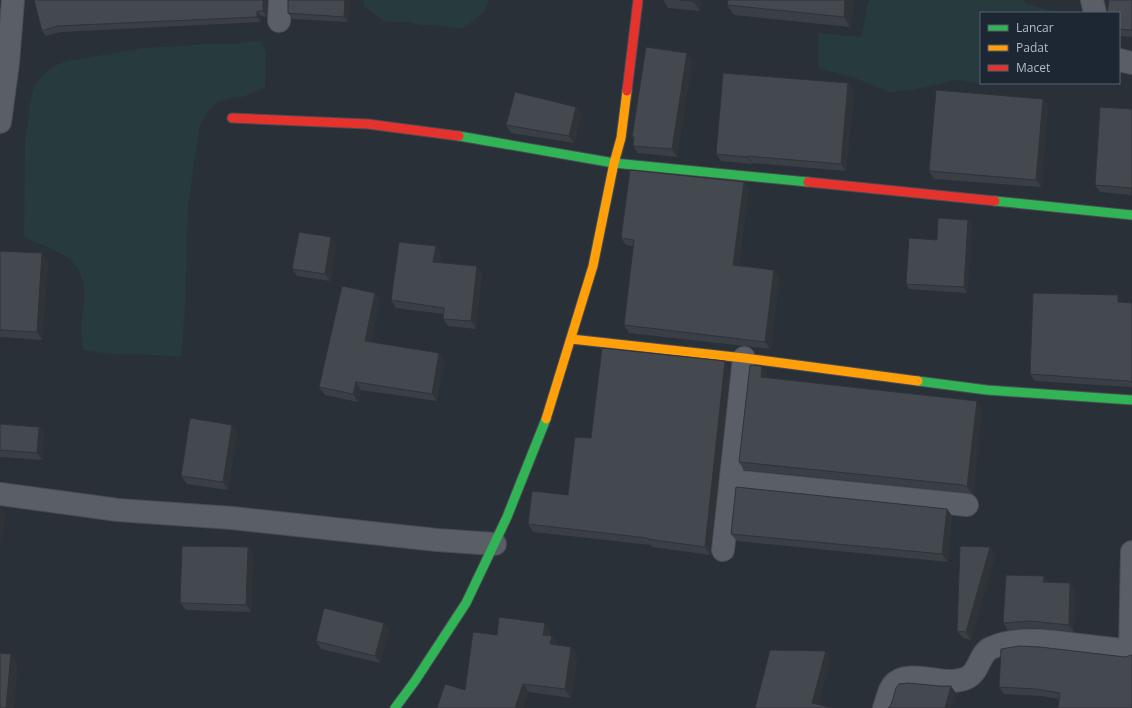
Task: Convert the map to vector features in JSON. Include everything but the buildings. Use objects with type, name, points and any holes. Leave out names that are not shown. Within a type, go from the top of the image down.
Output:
[{"type":"street","points":[[0,122],[4,63],[13,0]]},
{"type":"street","points":[[279,21],[280,0]]},
{"type":"street","points":[[395,708],[415,681],[466,603],[495,544],[544,427],[593,266],[614,163],[621,138],[638,0]]},
{"type":"street","points":[[1092,0],[1095,12]]},
{"type":"street","points":[[1120,60],[1132,63]]},
{"type":"street","points":[[232,118],[368,124],[463,137],[614,163],[1132,215]]},
{"type":"street","points":[[571,339],[744,358],[986,390],[1132,400]]},
{"type":"street","points":[[723,550],[744,358]]},
{"type":"street","points":[[731,481],[967,505]]},
{"type":"street","points":[[0,494],[118,510],[232,518],[437,540],[495,544]]},
{"type":"street","points":[[884,708],[892,686],[900,680],[911,677],[951,681],[965,679],[973,673],[989,649],[1015,641],[1050,641],[1131,651],[1132,552]]},
{"type":"green space","points":[[364,0],[489,0],[484,12],[463,29],[382,20],[364,6]]},
{"type":"green space","points":[[869,0],[1024,0],[1027,4],[1051,11],[980,12],[980,84],[956,80],[913,90],[889,92],[855,78],[819,68],[818,33],[861,37]]},
{"type":"green space","points":[[262,41],[266,53],[265,88],[242,97],[217,102],[200,124],[188,205],[185,310],[181,356],[109,354],[83,350],[81,322],[85,296],[79,270],[71,260],[60,253],[24,237],[25,143],[34,86],[43,75],[54,66],[67,61],[143,48],[234,44]]},
{"type":"traffic: fast","points":[[459,136],[614,163],[808,182]]},
{"type":"traffic: fast","points":[[995,201],[1132,215]]},
{"type":"traffic: fast","points":[[918,381],[987,390],[1132,400]]},
{"type":"traffic: fast","points":[[395,708],[415,681],[466,603],[507,517],[546,419]]},
{"type":"traffic: slow","points":[[546,419],[593,266],[614,163],[621,138],[627,91]]},
{"type":"traffic: slow","points":[[571,339],[744,358],[918,381]]},
{"type":"traffic: jam","points":[[627,91],[638,0]]},
{"type":"traffic: jam","points":[[232,118],[368,124],[459,136]]},
{"type":"traffic: jam","points":[[808,182],[995,201]]}]
